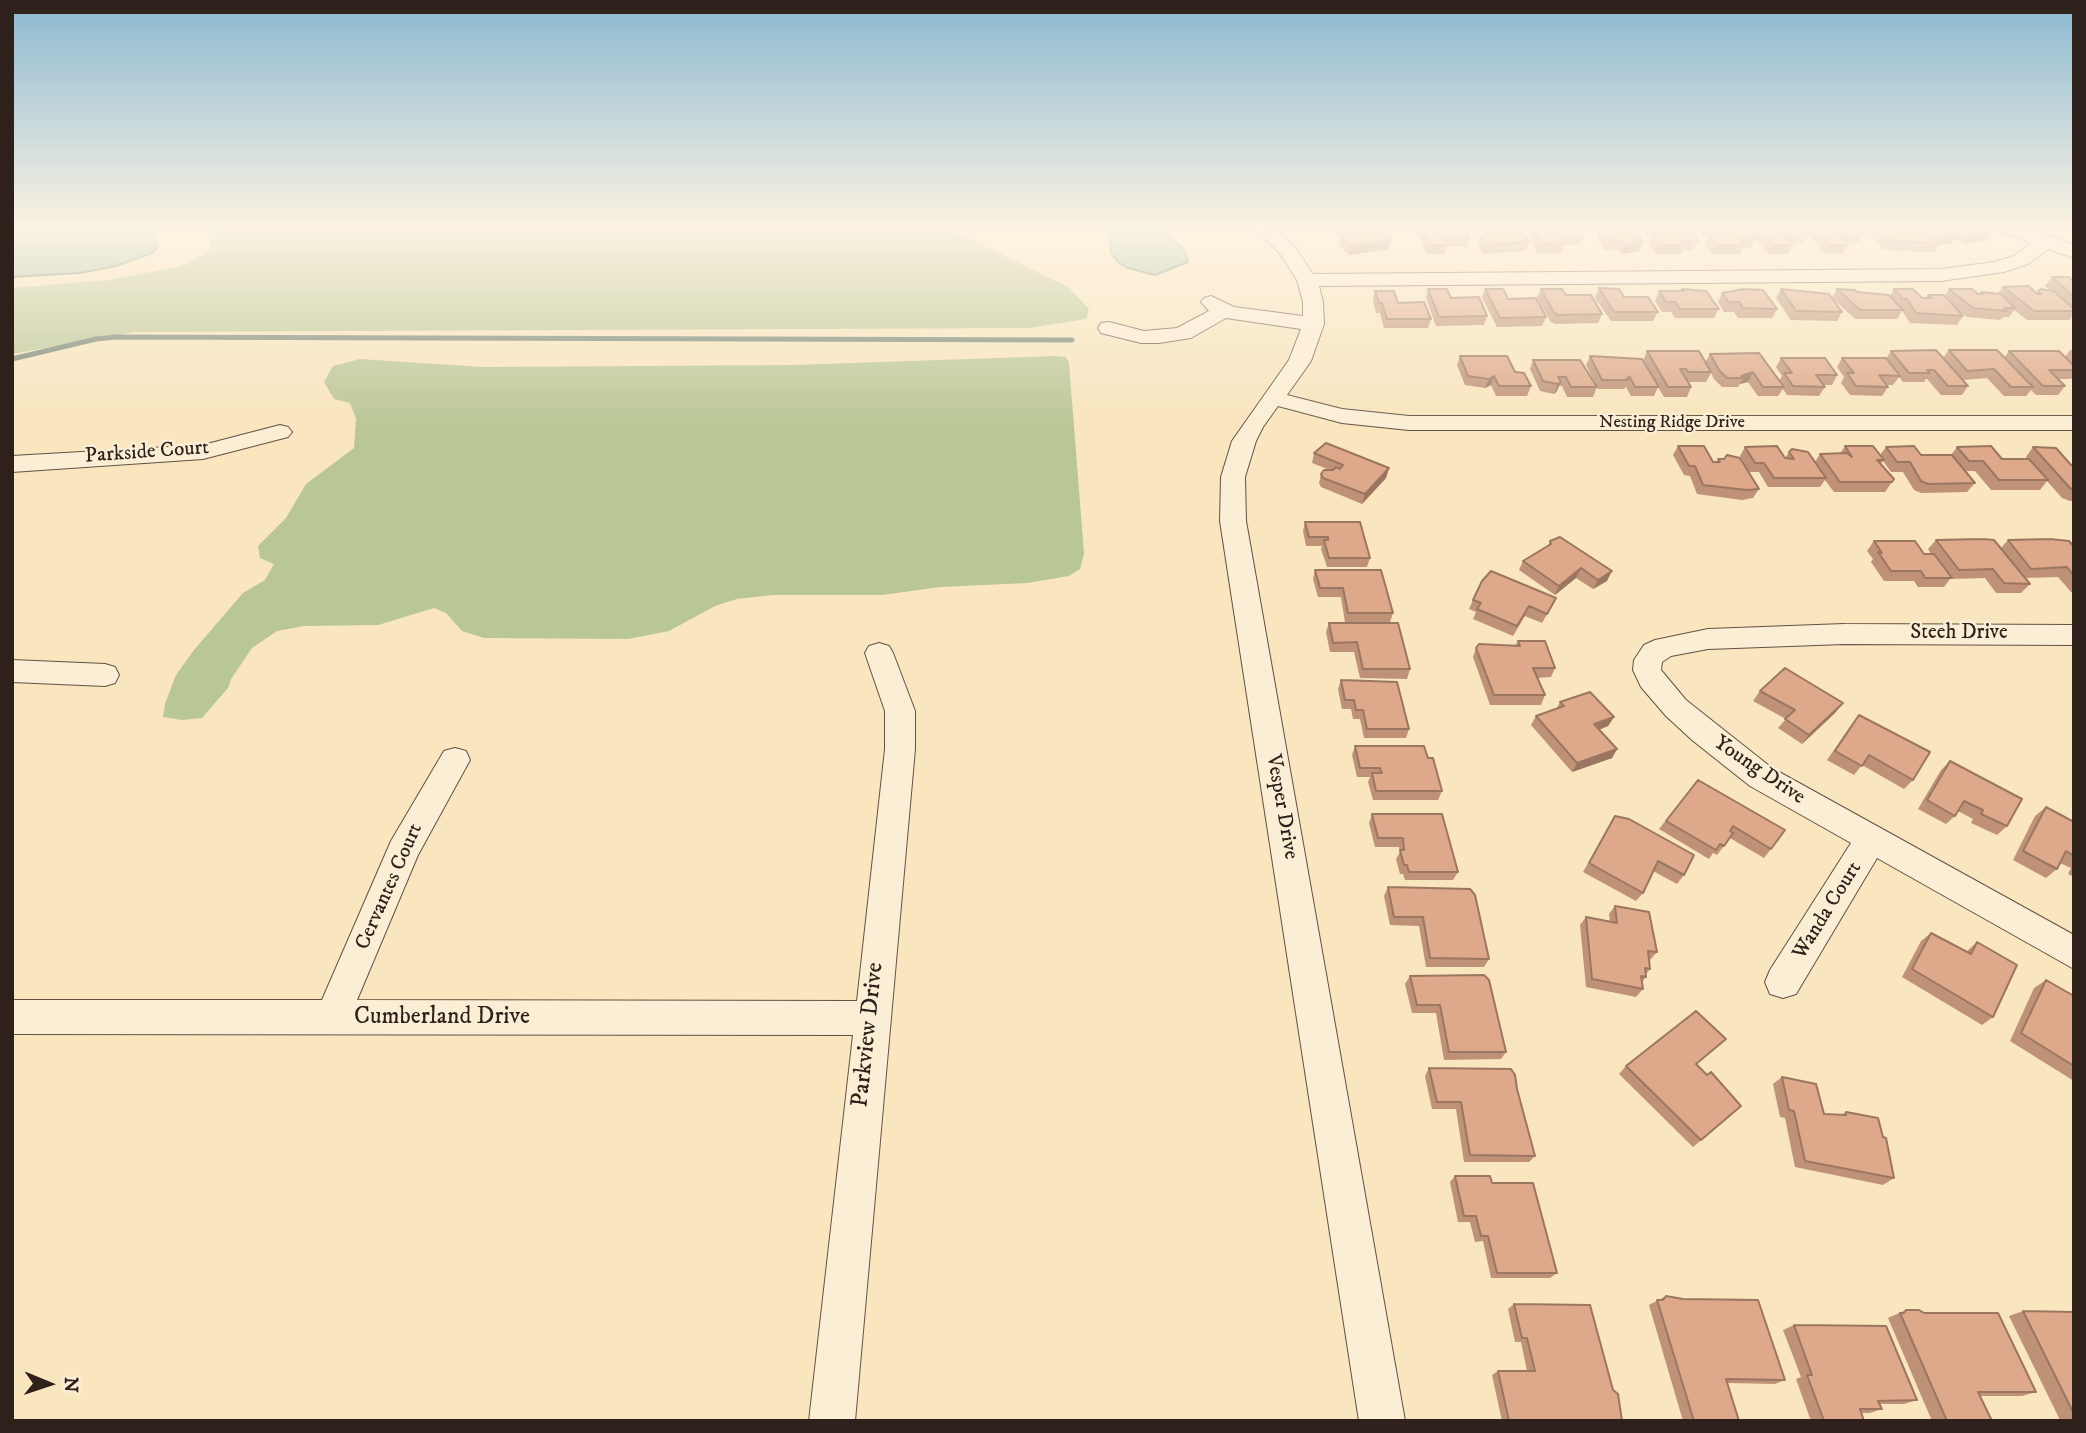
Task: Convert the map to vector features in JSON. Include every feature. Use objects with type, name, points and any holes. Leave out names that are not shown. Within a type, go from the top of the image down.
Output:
[{"type":"street","name":"Vesper Drive","points":[[1311,295],[1313,324],[1300,360],[1252,426],[1238,458],[1233,477],[1233,521],[1382,1421]]},
{"type":"street","points":[[1109,328],[1141,337],[1183,333],[1218,307],[1313,324]]},
{"type":"street","name":"Nesting Ridge Drive","points":[[1272,398],[1342,416],[1409,423],[2074,424]]},
{"type":"street","name":"Parkside Court","points":[[12,464],[203,452],[280,432]]},
{"type":"street","name":"Steeh Drive","points":[[1844,634],[2074,635]]},
{"type":"street","name":"Young Drive","points":[[1844,634],[1734,637],[1683,642],[1654,652],[1648,660],[1647,670],[1651,679],[1676,708],[1761,777],[2074,953]]},
{"type":"street","name":"Parkview Drive","points":[[832,1421],[901,730],[895,692],[879,653]]},
{"type":"street","points":[[12,671],[105,675]]},
{"type":"street","name":"Cervantes Court","points":[[332,1018],[403,851],[455,760]]},
{"type":"street","name":"Wanda Court","points":[[1783,982],[1871,839]]},
{"type":"street","name":"Cumberland Drive","points":[[12,1017],[871,1018]]},
{"type":"green space","points":[[12,295],[1076,295],[1089,309],[1086,319],[1028,328],[135,332],[12,354]]},
{"type":"green space","points":[[1066,357],[1069,363],[1084,554],[1080,569],[1069,576],[1027,583],[940,587],[882,595],[772,595],[737,599],[715,606],[669,631],[628,639],[484,638],[462,631],[446,613],[434,608],[378,625],[304,626],[277,631],[252,648],[228,688],[202,718],[182,720],[163,717],[176,675],[194,650],[243,593],[265,580],[274,564],[260,558],[258,546],[286,518],[306,484],[354,448],[356,419],[350,403],[334,399],[324,382],[333,366],[360,359],[483,367],[793,365]]},
{"type":"building","points":[[1376,295],[1395,295],[1398,303],[1424,302],[1431,319],[1387,319],[1382,303],[1379,303]]},
{"type":"building","points":[[1430,295],[1450,295],[1451,298],[1479,297],[1487,316],[1439,317]]},
{"type":"building","points":[[1488,295],[1506,295],[1508,299],[1536,298],[1546,317],[1500,318]]},
{"type":"building","points":[[1544,295],[1591,295],[1602,314],[1558,315],[1554,313]]},
{"type":"building","points":[[1603,295],[1648,297],[1658,312],[1614,312]]},
{"type":"building","points":[[1661,295],[1709,295],[1719,309],[1680,309],[1675,302],[1666,302]]},
{"type":"building","points":[[1723,295],[1767,295],[1777,309],[1743,308],[1739,302],[1729,302]]},
{"type":"building","points":[[1785,295],[1830,295],[1842,312],[1796,311]]},
{"type":"building","points":[[1843,295],[1889,295],[1903,310],[1860,310]]},
{"type":"building","points":[[1899,295],[1919,295],[1922,298],[1931,298],[1928,295],[1944,295],[1963,316],[1916,313],[1907,299]]},
{"type":"building","points":[[1956,295],[2002,295],[2015,308],[2004,308],[2007,311],[1973,308]]},
{"type":"building","points":[[2013,295],[2058,295],[2074,309],[2074,311],[2034,311]]},
{"type":"building","points":[[1936,350],[1968,386],[1948,386],[1934,370],[1927,370],[1930,373],[1909,373],[1891,351]]},
{"type":"building","points":[[1949,350],[1997,350],[2033,387],[2011,387],[1994,369],[1967,371]]},
{"type":"building","points":[[1647,351],[1699,351],[1711,372],[1688,372],[1686,369],[1680,369],[1691,387],[1668,387]]},
{"type":"building","points":[[2009,351],[2059,351],[2074,366],[2074,370],[2049,370],[2065,386],[2043,386]]},
{"type":"building","points":[[1759,353],[1784,387],[1763,387],[1753,372],[1741,376],[1743,378],[1727,378],[1710,354]]},
{"type":"building","points":[[1460,356],[1507,356],[1515,372],[1524,373],[1531,386],[1499,386],[1494,376],[1489,379],[1468,376]]},
{"type":"building","points":[[1590,356],[1642,359],[1659,387],[1635,387],[1630,377],[1628,380],[1602,380]]},
{"type":"building","points":[[1781,358],[1825,358],[1837,375],[1816,375],[1825,387],[1793,386],[1784,373],[1792,373]]},
{"type":"building","points":[[1842,358],[1886,358],[1900,376],[1879,375],[1888,387],[1856,386],[1847,373],[1854,373]]},
{"type":"building","points":[[1533,360],[1580,360],[1597,387],[1571,387],[1566,377],[1558,377],[1561,382],[1558,384],[1543,381]]},
{"type":"building","points":[[1326,443],[1389,468],[1365,494],[1323,478],[1321,474],[1324,470],[1333,470],[1336,467],[1340,469],[1343,465],[1314,453]]},
{"type":"building","points":[[1678,446],[1704,446],[1713,462],[1720,462],[1718,459],[1724,459],[1727,455],[1740,458],[1759,489],[1703,485],[1695,466],[1689,466]]},
{"type":"building","points":[[1777,446],[1785,458],[1794,459],[1789,452],[1792,449],[1808,452],[1826,478],[1774,478],[1764,463],[1755,463],[1745,447]]},
{"type":"building","points":[[1845,446],[1873,446],[1884,460],[1877,460],[1894,479],[1892,482],[1840,482],[1820,454],[1847,453],[1852,457]]},
{"type":"building","points":[[1914,446],[1921,455],[1952,455],[1975,483],[1928,484],[1921,481],[1910,462],[1897,462],[1886,447]]},
{"type":"building","points":[[1991,446],[2002,459],[2029,459],[2048,480],[1999,480],[1983,461],[1969,461],[1957,447]]},
{"type":"building","points":[[2033,447],[2056,448],[2074,465],[2074,490],[2070,488]]},
{"type":"building","points":[[1305,522],[1360,522],[1370,558],[1329,558],[1324,540],[1328,540],[1328,537],[1309,537]]},
{"type":"building","points":[[1560,537],[1612,571],[1598,580],[1581,568],[1559,586],[1523,561]]},
{"type":"building","points":[[1936,540],[1994,540],[2030,584],[2004,583],[1993,569],[1959,570]]},
{"type":"building","points":[[2008,540],[2069,541],[2074,547],[2074,576],[2067,567],[2031,569]]},
{"type":"building","points":[[1874,541],[1915,541],[1924,554],[1934,554],[1952,578],[1925,578],[1921,571],[1891,571]]},
{"type":"building","points":[[1315,570],[1381,570],[1393,613],[1348,613],[1343,588],[1320,588]]},
{"type":"building","points":[[1491,571],[1556,598],[1547,614],[1529,606],[1517,626],[1477,609],[1481,603],[1473,600],[1482,581]]},
{"type":"building","points":[[1329,623],[1398,623],[1410,669],[1363,669],[1357,642],[1333,643]]},
{"type":"building","points":[[1518,641],[1545,641],[1555,668],[1533,668],[1545,695],[1494,695],[1476,648],[1479,644],[1520,646]]},
{"type":"building","points":[[1785,668],[1843,703],[1809,735],[1785,719],[1795,710],[1760,691]]},
{"type":"building","points":[[1341,680],[1397,682],[1409,729],[1367,729],[1363,710],[1356,710],[1354,700],[1345,700]]},
{"type":"building","points":[[1590,692],[1614,717],[1594,724],[1617,749],[1577,763],[1536,716],[1564,706],[1560,702]]},
{"type":"building","points":[[1859,715],[1930,752],[1913,780],[1869,755],[1862,766],[1835,751]]},
{"type":"building","points":[[1355,746],[1424,746],[1428,758],[1433,758],[1442,791],[1376,791],[1372,773],[1382,773],[1380,768],[1360,768]]},
{"type":"building","points":[[1950,761],[2022,799],[2007,826],[1981,814],[1983,810],[1964,801],[1955,816],[1927,800]]},
{"type":"building","points":[[1698,780],[1785,830],[1771,849],[1733,826],[1730,831],[1733,833],[1724,846],[1720,844],[1716,850],[1666,821]]},
{"type":"building","points":[[2046,807],[2074,822],[2074,856],[2066,851],[2057,869],[2023,851]]},
{"type":"building","points":[[1372,814],[1442,814],[1458,872],[1409,872],[1400,850],[1404,850],[1403,838],[1378,838]]},
{"type":"building","points":[[1615,816],[1629,819],[1694,855],[1684,875],[1658,861],[1643,893],[1589,863]]},
{"type":"building","points":[[1388,887],[1470,889],[1475,895],[1489,959],[1430,958],[1423,917],[1394,917]]},
{"type":"building","points":[[1615,906],[1649,912],[1657,952],[1648,951],[1650,969],[1645,968],[1646,977],[1641,976],[1643,989],[1592,979],[1586,917],[1617,923]]},
{"type":"building","points":[[1931,933],[1971,954],[1977,942],[2017,965],[1993,1017],[1912,969]]},
{"type":"building","points":[[1484,975],[1489,980],[1506,1052],[1449,1052],[1440,1005],[1417,1005],[1410,976]]},
{"type":"building","points":[[2046,980],[2074,996],[2074,1066],[2021,1033]]},
{"type":"building","points":[[1696,1011],[1726,1039],[1696,1064],[1707,1075],[1711,1072],[1741,1106],[1701,1140],[1626,1066]]},
{"type":"building","points":[[1429,1068],[1511,1069],[1515,1075],[1535,1156],[1470,1155],[1461,1102],[1437,1102]]},
{"type":"building","points":[[1782,1077],[1816,1084],[1824,1114],[1846,1115],[1846,1112],[1878,1118],[1883,1137],[1886,1138],[1894,1178],[1805,1161],[1794,1111],[1789,1110]]},
{"type":"building","points":[[1455,1176],[1490,1176],[1492,1183],[1533,1183],[1557,1273],[1497,1273],[1488,1236],[1481,1236],[1476,1216],[1464,1216]]},
{"type":"building","points":[[1666,1296],[1683,1299],[1758,1300],[1785,1380],[1726,1379],[1739,1421],[1694,1421],[1657,1300],[1663,1300]]},
{"type":"building","points":[[1514,1304],[1590,1305],[1613,1390],[1618,1394],[1622,1421],[1509,1421],[1498,1371],[1535,1371],[1527,1338],[1522,1338]]},
{"type":"building","points":[[1919,1310],[1924,1313],[1998,1313],[2036,1392],[1978,1392],[1992,1421],[1947,1421],[1900,1313]]},
{"type":"building","points":[[2023,1311],[2074,1312],[2074,1414]]},
{"type":"building","points":[[1794,1325],[1886,1326],[1917,1400],[1878,1401],[1882,1409],[1860,1409],[1864,1421],[1824,1421],[1807,1375],[1812,1375]]},
{"type":"waterway","points":[[12,359],[96,339],[116,337],[1072,340]]}]
